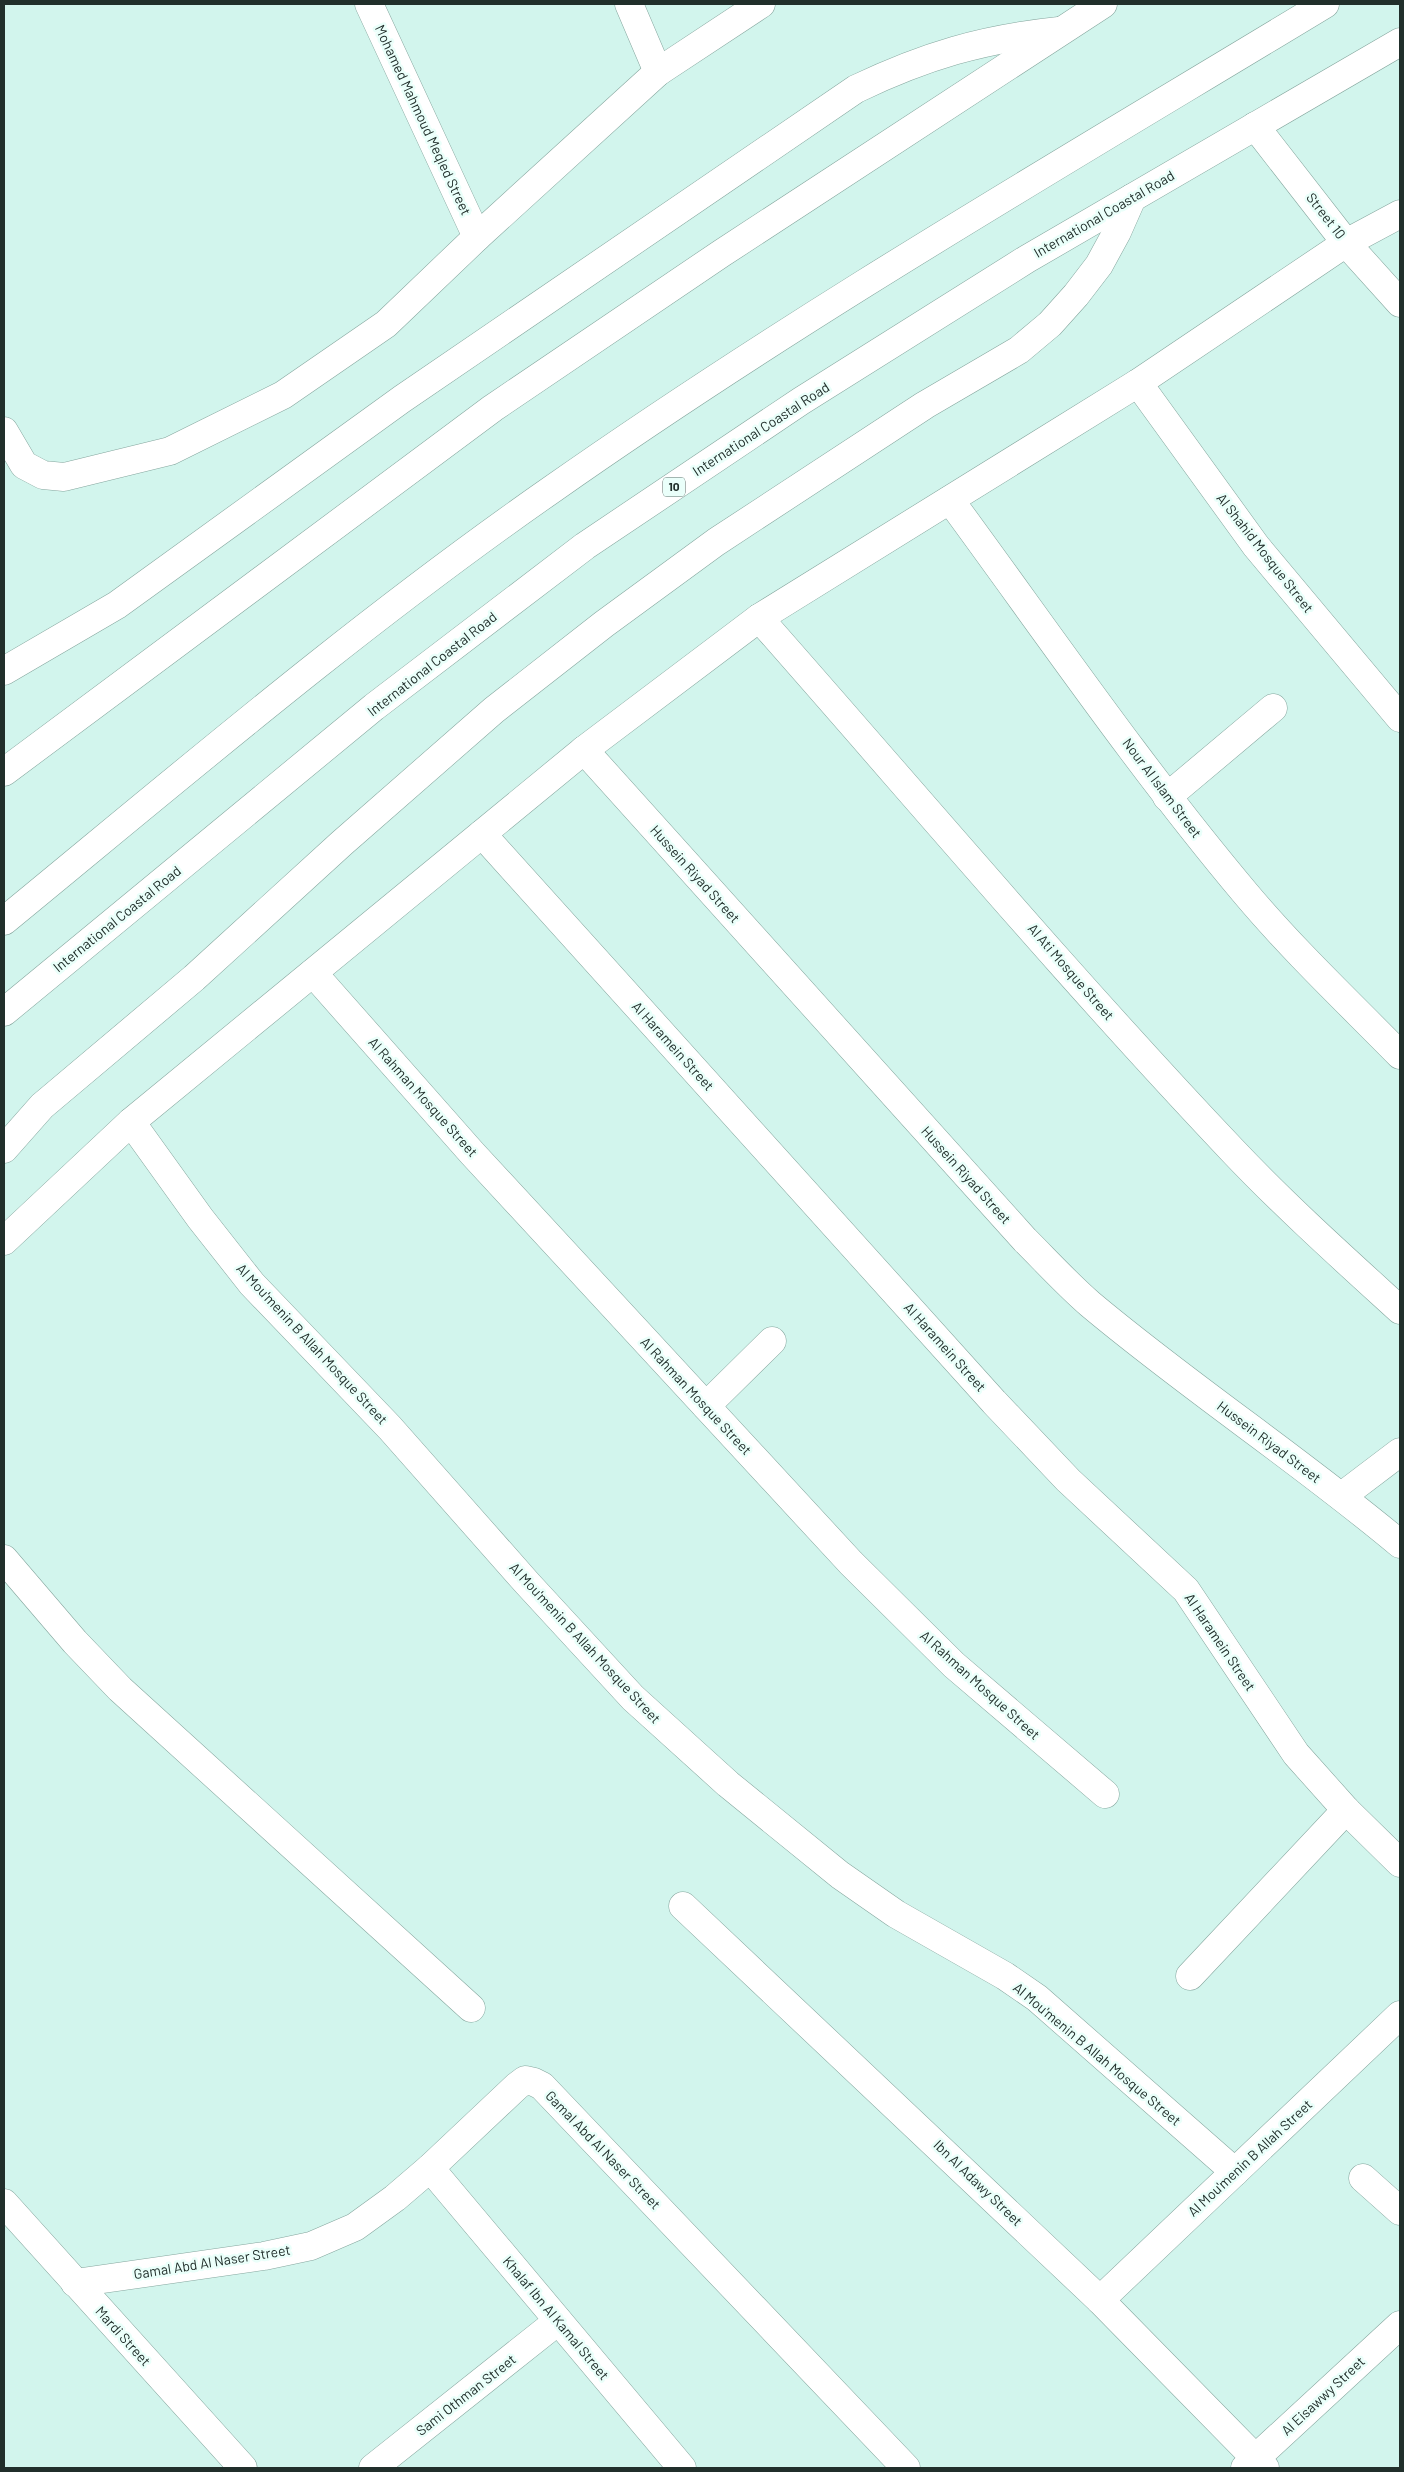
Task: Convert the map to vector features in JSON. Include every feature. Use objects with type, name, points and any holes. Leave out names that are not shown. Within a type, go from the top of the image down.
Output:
[{"type":"main road","name":"Mohamed Mahmoud Meqled Street","points":[[368,4],[477,237]]},
{"type":"main road","points":[[629,4],[658,72]]},
{"type":"main road","points":[[4,431],[24,465],[43,475],[64,477],[170,450],[283,395],[386,324],[477,237],[658,72],[762,4]]},
{"type":"main road","points":[[4,772],[493,408],[722,253],[1058,31],[1103,4]]},
{"type":"main road","points":[[4,921],[332,652],[549,491],[766,344],[1325,4]]},
{"type":"main road","points":[[4,671],[117,605],[402,399],[856,89],[897,70],[955,49],[1018,35],[1058,31]]},
{"type":"main road","name":"International Coastal Road","points":[[4,1012],[374,707],[585,546],[801,402],[1027,259],[1400,42]]},
{"type":"main road","name":"Street 10","points":[[1256,126],[1346,243],[1400,303]]},
{"type":"main road","points":[[4,1149],[42,1106],[194,978],[342,843],[494,710],[604,624],[716,542],[832,464],[925,405],[1019,350],[1050,324],[1099,265],[1118,232],[1132,198]]},
{"type":"main road","points":[[4,1241],[131,1122],[584,750],[759,618],[1138,383],[1346,243],[1400,214]]},
{"type":"main road","name":"Al Shahid Mosque Street","points":[[1138,383],[1256,546],[1400,718]]},
{"type":"main road","name":"Nour Al Islam Street","points":[[950,500],[1167,797],[1248,896],[1329,983],[1400,1055]]},
{"type":"main road","name":"Al Ati Mosque Street","points":[[759,618],[1118,1026],[1233,1151],[1327,1243],[1400,1310]]},
{"type":"main road","points":[[1167,797],[1273,708]]},
{"type":"main road","name":"Hussein Riyad Street","points":[[584,750],[1025,1240],[1074,1289],[1158,1358],[1342,1496],[1400,1544]]},
{"type":"main road","name":"Al Haramein Street","points":[[482,834],[994,1402],[1075,1487],[1186,1590],[1296,1754],[1346,1810],[1400,1863]]},
{"type":"main road","name":"Al Rahman Mosque Street","points":[[313,973],[472,1153],[851,1562],[954,1665],[1105,1794]]},
{"type":"main road","name":"Al Mou'menin B Allah Mosque Street","points":[[131,1122],[200,1218],[252,1284],[390,1428],[527,1583],[633,1698],[728,1784],[840,1875],[896,1914],[1005,1976],[1036,1998],[1235,2172]]},
{"type":"main road","points":[[706,1406],[772,1341]]},
{"type":"main road","points":[[1342,1496],[1400,1452]]},
{"type":"main road","points":[[4,1559],[75,1642],[120,1689],[471,2008]]},
{"type":"main road","points":[[1190,1976],[1346,1810]]},
{"type":"main road","name":"Ibn Al Adawy Street","points":[[683,1906],[1100,2300],[1255,2465]]},
{"type":"main road","name":"Al Mou'menin B Allah Street","points":[[1100,2300],[1400,2015]]},
{"type":"main road","name":"Gamal Abd Al Naser Street","points":[[75,2283],[264,2256],[311,2246],[355,2227],[395,2198],[430,2168],[517,2086],[525,2080],[534,2082],[542,2086],[906,2468]]},
{"type":"main road","name":"Khalaf Ibn Al Kamal Street","points":[[430,2168],[682,2468]]},
{"type":"main road","points":[[1363,2178],[1400,2211]]},
{"type":"main road","name":"Mardi Street","points":[[4,2203],[243,2468]]},
{"type":"main road","name":"Sami Othman Street","points":[[373,2468],[558,2321]]},
{"type":"main road","name":"Al Eisawwy Street","points":[[1255,2465],[1400,2324]]}]
